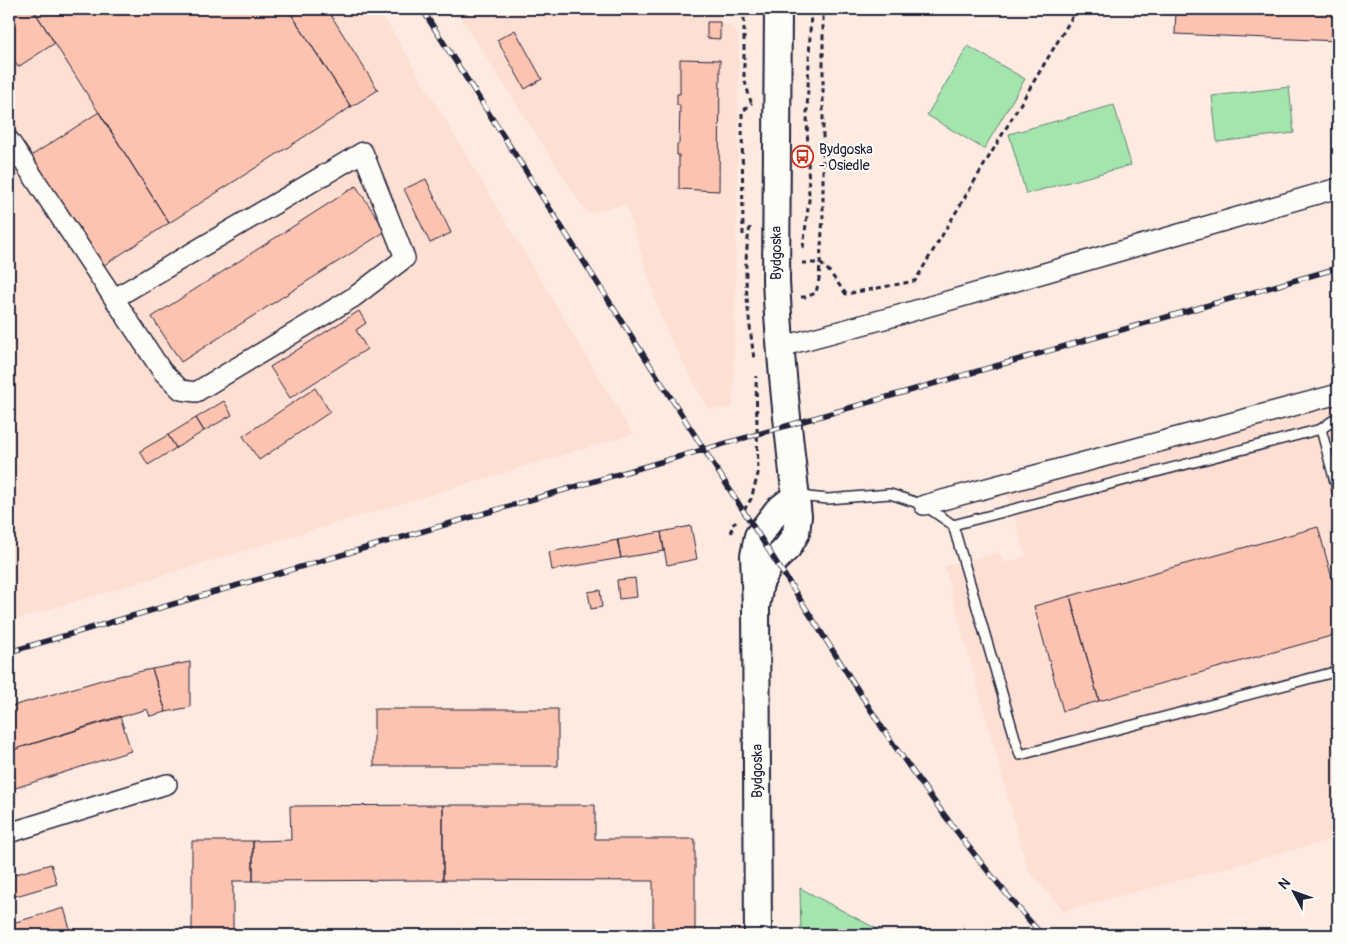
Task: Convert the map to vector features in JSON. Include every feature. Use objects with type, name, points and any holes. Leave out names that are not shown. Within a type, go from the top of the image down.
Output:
[{"type":"street","name":"Bydgoska","points":[[758,935],[754,556],[758,536],[777,511],[796,496],[776,296],[775,206],[778,9]]},
{"type":"street","points":[[9,140],[162,370],[181,390],[196,392],[354,297],[405,258],[363,152],[115,298]]},
{"type":"street","points":[[780,347],[899,315],[1338,188]]},
{"type":"street","points":[[924,505],[1338,394]]},
{"type":"street","points":[[9,833],[167,784]]},
{"type":"lane","points":[[953,525],[1321,429],[1338,417]]},
{"type":"lane","points":[[1321,429],[1338,493]]},
{"type":"lane","points":[[796,496],[828,499],[890,494],[924,505],[953,525],[1020,755],[1338,671]]},
{"type":"path","points":[[746,296],[806,297],[816,293],[819,279],[823,215],[823,9]]},
{"type":"path","points":[[802,263],[820,263],[828,270],[846,294],[915,281],[1077,9]]},
{"type":"path","points":[[743,235],[742,112],[755,99]]},
{"type":"path","points":[[747,240],[746,296],[754,362]]},
{"type":"path","points":[[743,511],[751,499],[758,474],[756,372]]},
{"type":"path","points":[[732,536],[732,527],[737,519]]},
{"type":"shaded area","points":[[9,9],[379,9],[633,434],[14,620],[9,613]]},
{"type":"shaded area","points":[[455,9],[721,9],[720,24],[728,25],[734,29],[738,35],[739,42],[733,408],[708,409],[669,336],[660,315],[626,204],[589,213],[584,209]]},
{"type":"shaded area","points":[[1338,402],[1338,838],[1064,911],[1028,870],[944,566],[1000,552],[1004,563],[1026,556],[1007,494]]},
{"type":"green space","points":[[968,46],[1025,79],[984,149],[927,115]]},
{"type":"green space","points":[[1289,87],[1294,133],[1217,142],[1212,96]]},
{"type":"green space","points":[[1114,105],[1131,165],[1026,194],[1009,134]]},
{"type":"green space","points":[[800,888],[888,935],[801,935]]},
{"type":"building","points":[[9,9],[33,9],[55,43],[18,67],[9,53]]},
{"type":"building","points":[[33,9],[288,9],[351,107],[169,223]]},
{"type":"building","points":[[288,9],[327,9],[378,90],[351,107]]},
{"type":"building","points":[[1176,9],[1338,9],[1338,41],[1175,34]]},
{"type":"building","points":[[707,22],[720,22],[720,39],[707,38]]},
{"type":"building","points":[[515,30],[542,79],[525,89],[497,40]]},
{"type":"building","points":[[680,59],[720,60],[719,191],[679,189],[679,155],[677,155],[677,144],[679,144],[680,105],[677,105],[677,94],[680,94]]},
{"type":"building","points":[[99,112],[169,223],[101,267],[31,156]]},
{"type":"building","points":[[426,179],[451,233],[430,243],[404,189]]},
{"type":"building","points":[[356,186],[386,231],[181,362],[152,317]]},
{"type":"building","points":[[359,311],[366,323],[356,330],[367,349],[290,398],[270,367]]},
{"type":"building","points":[[315,388],[330,412],[259,460],[243,436]]},
{"type":"building","points":[[224,401],[232,415],[204,431],[196,418]]},
{"type":"building","points":[[196,418],[204,431],[176,448],[168,435]]},
{"type":"building","points":[[168,435],[176,448],[148,465],[140,451]]},
{"type":"building","points":[[691,526],[697,559],[667,565],[661,532]]},
{"type":"building","points":[[1318,527],[1338,600],[1338,634],[1099,701],[1070,596]]},
{"type":"building","points":[[661,532],[664,551],[621,558],[617,540]]},
{"type":"building","points":[[618,540],[621,558],[552,570],[549,552]]},
{"type":"building","points":[[635,578],[637,597],[619,599],[617,580]]},
{"type":"building","points":[[600,590],[602,607],[591,609],[588,592]]},
{"type":"building","points":[[1070,596],[1099,701],[1063,711],[1034,606]]},
{"type":"building","points":[[190,662],[190,707],[166,712],[152,669]]},
{"type":"building","points":[[152,669],[166,712],[150,716],[147,709],[9,751],[9,707],[105,679]]},
{"type":"building","points":[[374,709],[558,709],[558,766],[374,766]]},
{"type":"building","points":[[120,716],[131,751],[9,790],[9,751]]},
{"type":"building","points":[[443,805],[443,880],[253,881],[253,841],[291,840],[290,806]]},
{"type":"building","points":[[443,805],[595,805],[595,839],[695,839],[695,935],[653,935],[653,881],[443,880]]},
{"type":"building","points":[[192,841],[253,841],[253,881],[233,881],[233,935],[192,935]]},
{"type":"building","points":[[51,864],[57,884],[9,898],[9,876]]},
{"type":"building","points":[[64,908],[70,929],[49,935],[9,935],[9,924]]},
{"type":"railway","points":[[422,9],[883,729],[959,835],[1042,935]]},
{"type":"railway","points":[[9,652],[636,469],[1338,268]]},
{"type":"place","name":"Bydgoska - Osiedle","points":[[803,157]]}]
